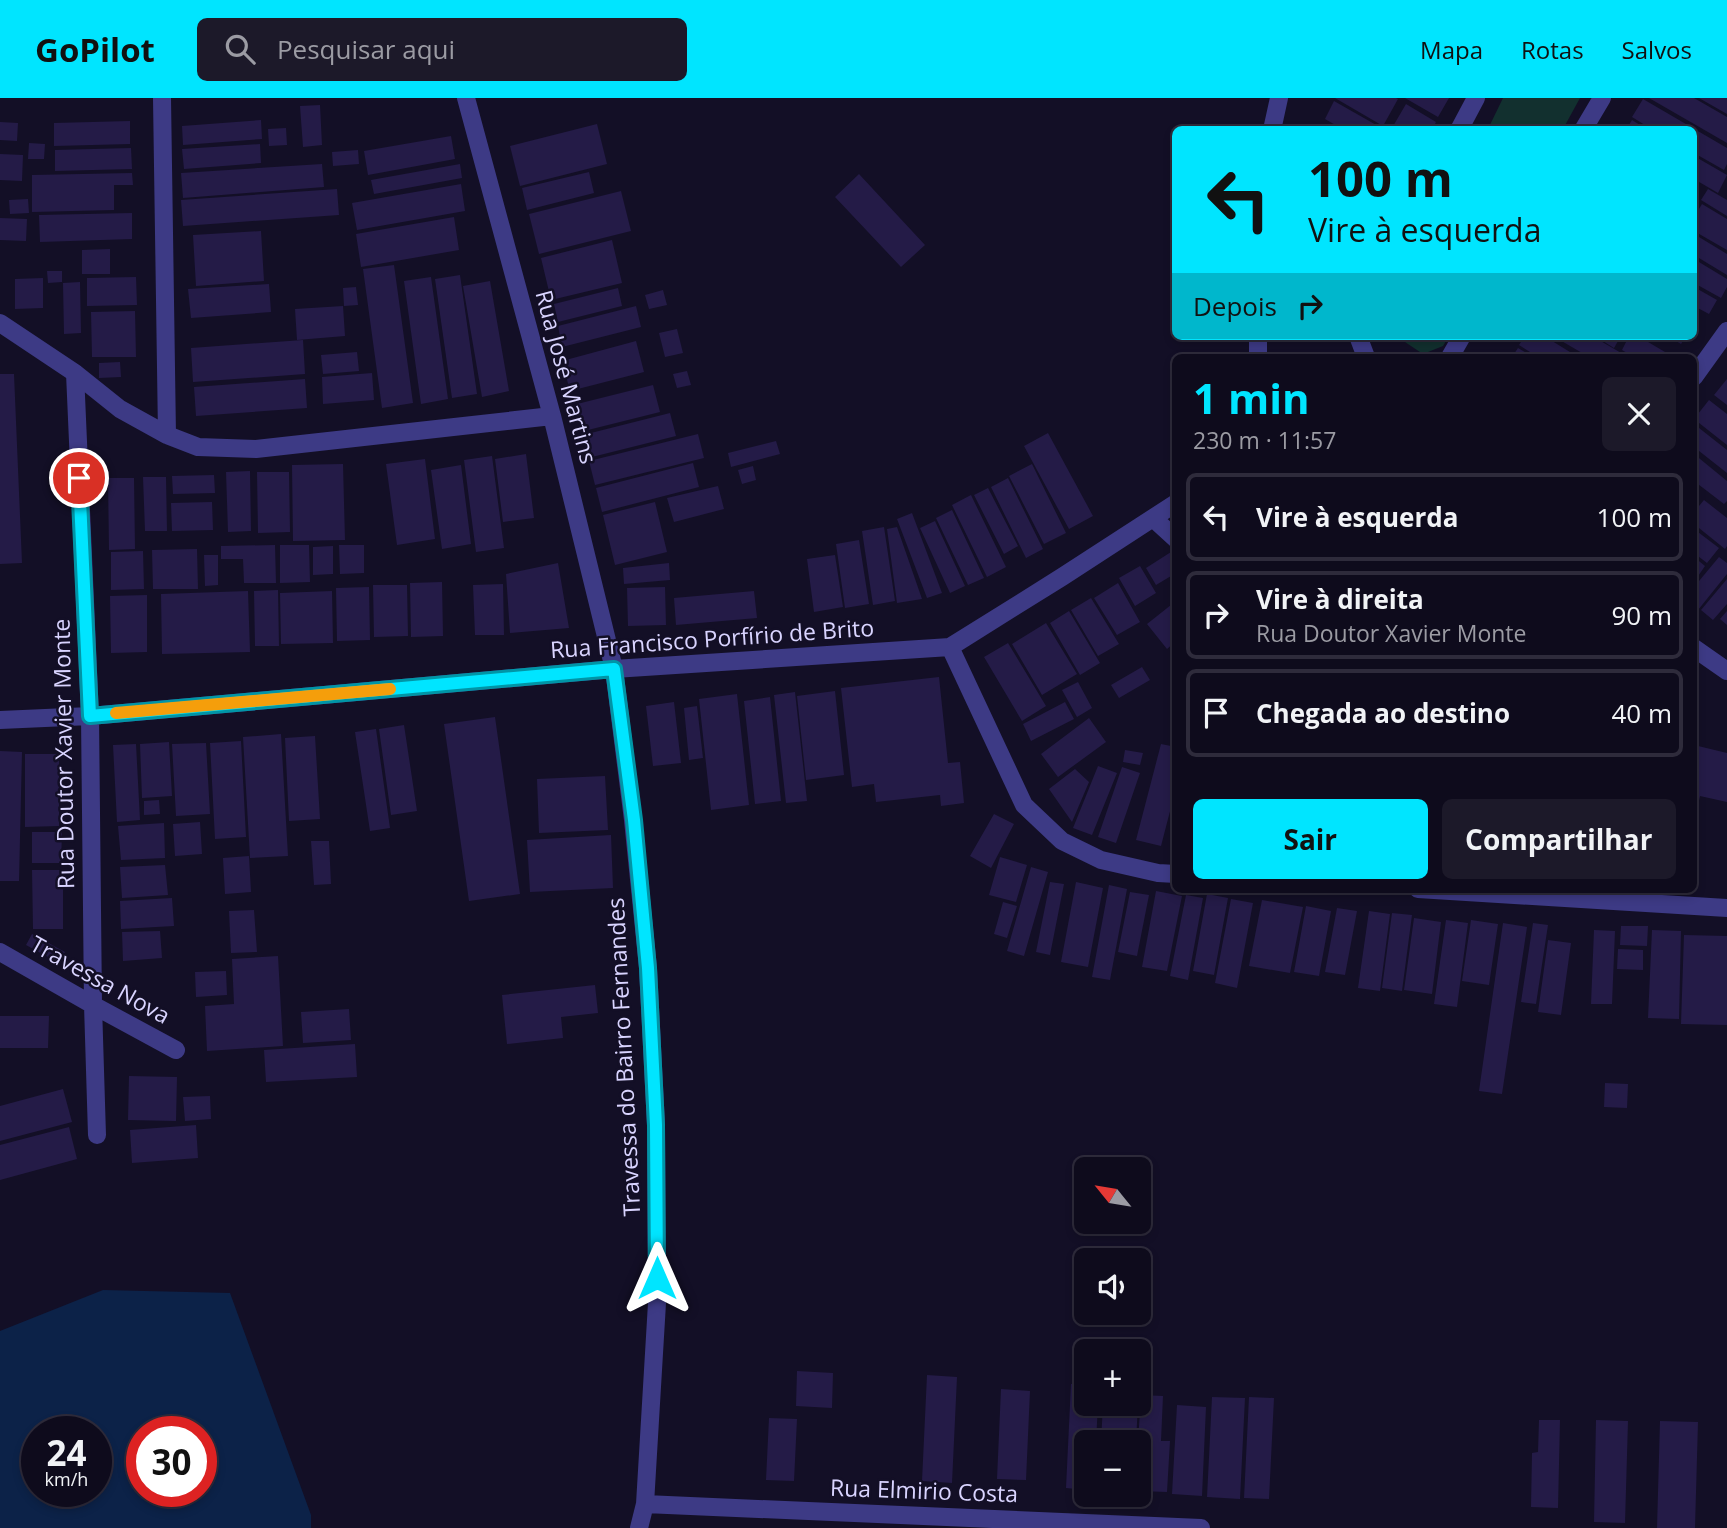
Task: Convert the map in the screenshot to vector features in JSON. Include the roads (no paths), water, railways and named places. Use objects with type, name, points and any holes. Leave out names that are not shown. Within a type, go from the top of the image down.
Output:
[{"type":"street","points":[[162,98],[167,435]]},
{"type":"street","name":"Rua José Martins","points":[[466,98],[552,416],[614,669]]},
{"type":"street","points":[[1273,126],[1279,98]]},
{"type":"street","points":[[1461,126],[1476,98]]},
{"type":"street","points":[[1585,126],[1602,98]]},
{"type":"street","points":[[0,323],[75,373],[120,409],[167,435],[198,447],[256,449],[552,416]]},
{"type":"street","points":[[1697,373],[1727,331]]},
{"type":"street","name":"Rua Doutor Xavier Monte","points":[[75,373],[90,716],[97,1135]]},
{"type":"street","name":"Rua Francisco Porfírio de Brito","points":[[0,720],[90,716],[614,669],[950,647],[1172,506]]},
{"type":"street","points":[[1153,518],[1172,535]]},
{"type":"street","points":[[950,647],[1024,805],[1062,841],[1101,860],[1172,874]]},
{"type":"street","points":[[1697,650],[1727,671]]},
{"type":"street","name":"Travessa do Bairro Fernandes","points":[[614,669],[634,820],[648,968],[656,1125],[657,1303],[645,1504],[639,1528]]},
{"type":"street","points":[[1554,893],[1622,895],[1727,908]]},
{"type":"street","name":"Travessa Nova","points":[[0,952],[176,1050]]},
{"type":"street","name":"Rua Elmirio Costa","points":[[645,1504],[1201,1528]]},
{"type":"water","points":[[103,1290],[230,1293],[311,1515],[311,1528],[0,1528],[0,1331]]}]
